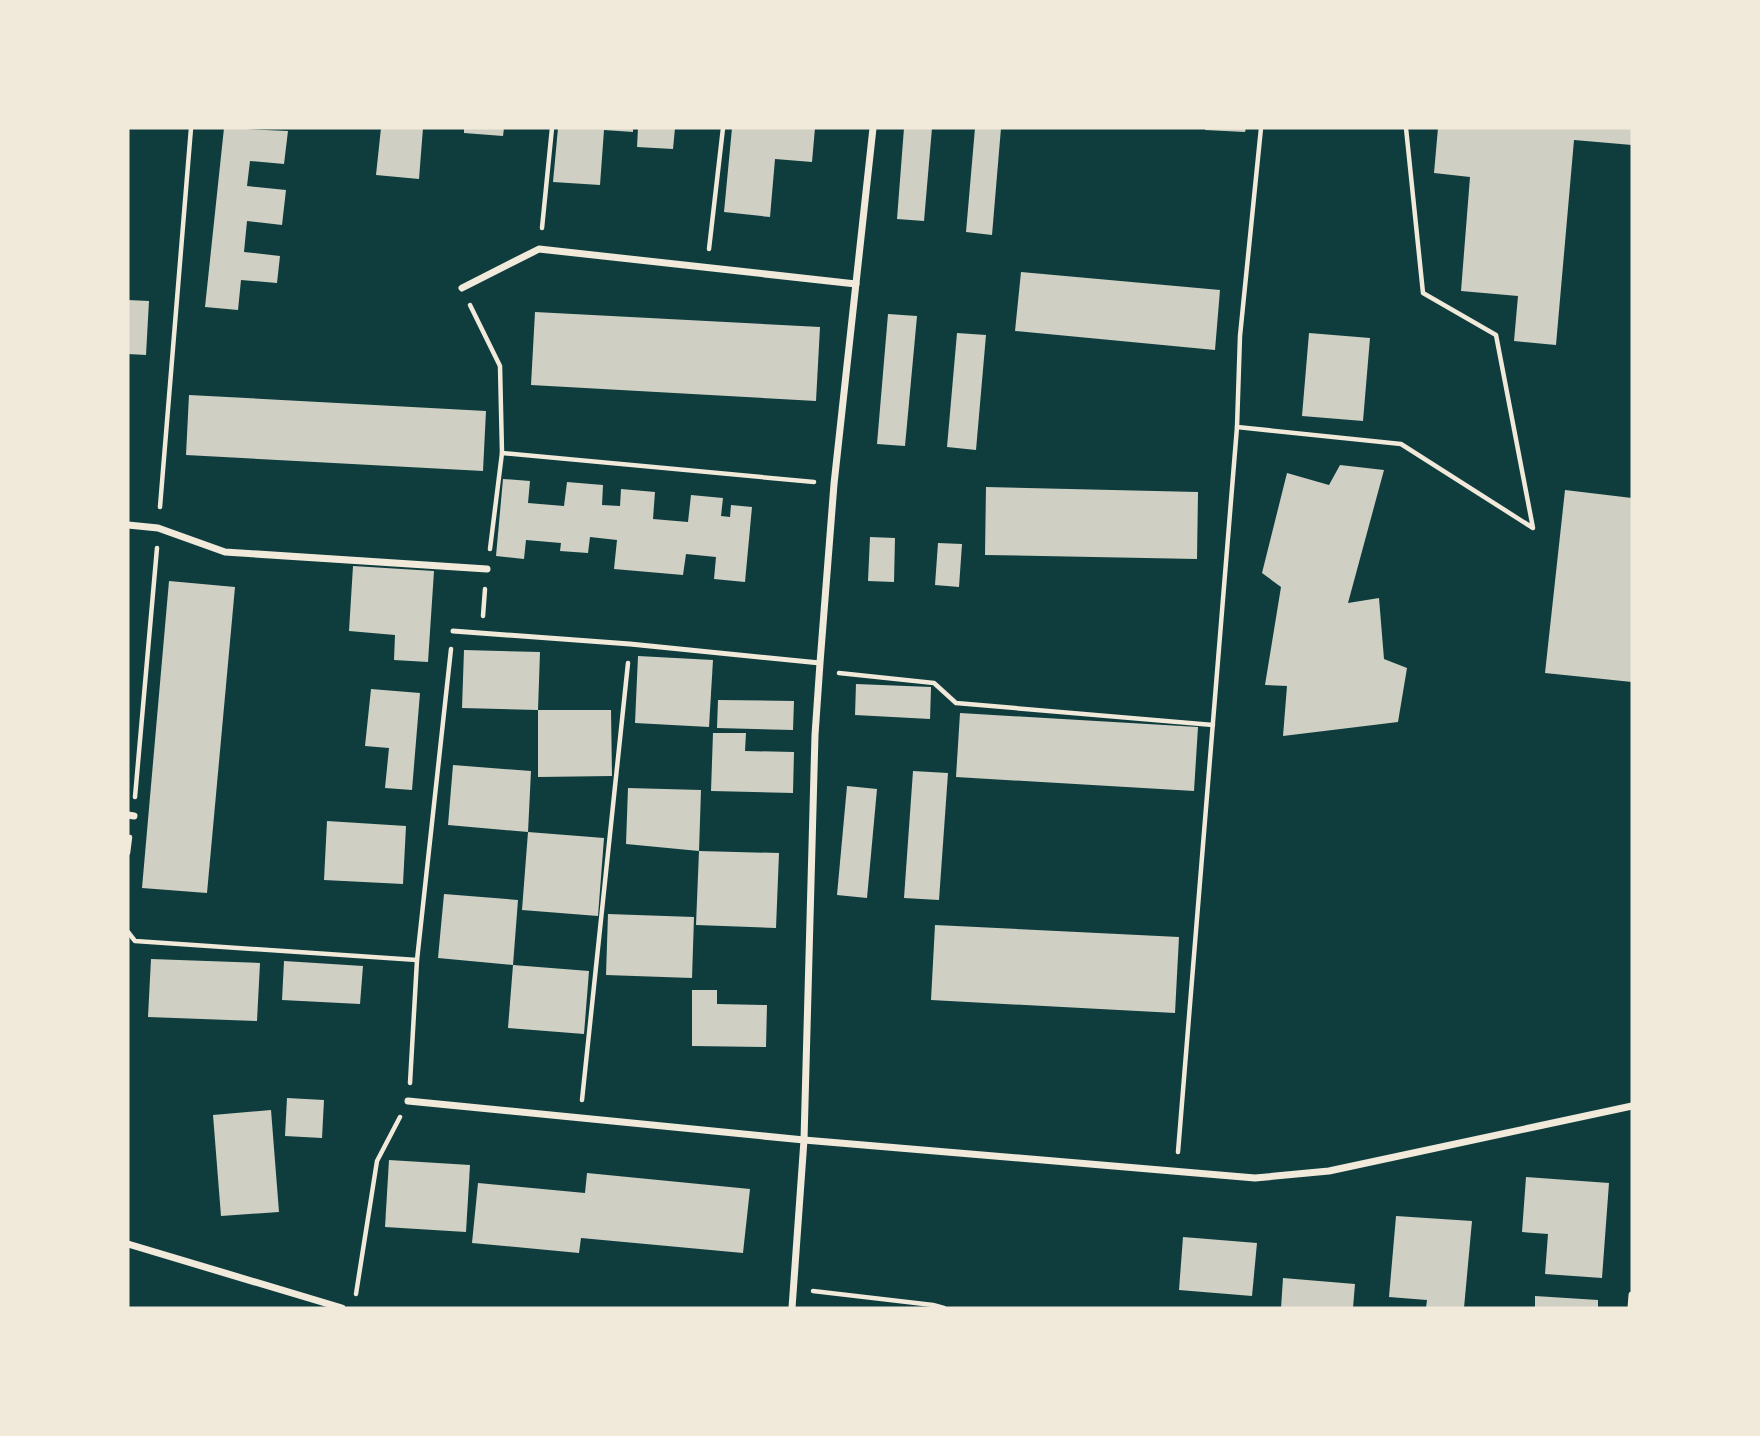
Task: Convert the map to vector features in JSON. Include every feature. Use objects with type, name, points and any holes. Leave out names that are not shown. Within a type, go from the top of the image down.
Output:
[{"type":"street","points":[[792,1308],[804,1140],[815,736],[820,663],[834,484],[873,128]]},
{"type":"street","points":[[462,288],[540,249],[856,284]]},
{"type":"street","points":[[128,525],[158,528],[225,552],[487,569]]},
{"type":"street","points":[[408,1101],[804,1140],[1255,1178],[1329,1171],[1632,1107]]},
{"type":"street","points":[[128,1244],[342,1308]]},
{"type":"street","points":[[1631,1308],[1632,1295]]},
{"type":"lane","points":[[453,632],[630,644],[820,663]]},
{"type":"path","points":[[128,853],[191,128]]},
{"type":"path","points":[[540,249],[552,128]]},
{"type":"path","points":[[707,267],[723,128]]},
{"type":"path","points":[[1177,1170],[1237,427],[1240,336],[1261,128]]},
{"type":"path","points":[[1237,427],[1401,443],[1533,528],[1496,335],[1423,293],[1406,128]]},
{"type":"path","points":[[462,288],[500,366],[502,453],[481,634]]},
{"type":"path","points":[[502,453],[834,484]]},
{"type":"path","points":[[356,1295],[377,1161],[408,1101],[417,960],[453,632]]},
{"type":"path","points":[[580,1118],[630,644]]},
{"type":"path","points":[[820,663],[843,675],[934,684],[956,704],[1213,725]]},
{"type":"path","points":[[128,932],[135,941],[417,960]]},
{"type":"path","points":[[795,1289],[944,1308]]},
{"type":"building","points":[[224,128],[288,131],[284,164],[250,161],[247,186],[286,190],[282,225],[247,221],[244,252],[280,256],[277,283],[241,280],[238,310],[205,307]]},
{"type":"building","points":[[381,128],[423,128],[419,179],[376,175]]},
{"type":"building","points":[[464,128],[504,128],[503,136],[464,133]]},
{"type":"building","points":[[558,128],[633,128],[633,132],[604,130],[600,185],[553,182]]},
{"type":"building","points":[[638,128],[675,128],[673,149],[637,147]]},
{"type":"building","points":[[732,128],[815,128],[812,162],[775,159],[770,217],[724,212]]},
{"type":"building","points":[[904,128],[932,128],[924,221],[897,219]]},
{"type":"building","points":[[975,128],[1001,128],[992,235],[966,232]]},
{"type":"building","points":[[1205,128],[1246,128],[1245,132]]},
{"type":"building","points":[[1438,128],[1632,128],[1632,145],[1574,140],[1556,345],[1514,341],[1518,296],[1461,291],[1470,177],[1434,173]]},
{"type":"building","points":[[1021,272],[1220,290],[1215,350],[1015,331]]},
{"type":"building","points":[[128,300],[149,301],[146,355],[128,354]]},
{"type":"building","points":[[535,312],[820,327],[816,401],[531,385]]},
{"type":"building","points":[[888,314],[917,316],[905,446],[877,444]]},
{"type":"building","points":[[957,333],[986,335],[976,450],[947,447]]},
{"type":"building","points":[[1309,333],[1370,338],[1363,421],[1302,416]]},
{"type":"building","points":[[189,395],[486,411],[483,471],[186,455]]},
{"type":"building","points":[[1340,465],[1384,470],[1348,603],[1379,598],[1384,659],[1407,668],[1398,722],[1283,736],[1287,686],[1265,685],[1281,587],[1262,573],[1287,473],[1329,485]]},
{"type":"building","points":[[503,479],[530,481],[528,503],[564,506],[567,482],[603,485],[602,505],[620,506],[621,489],[655,492],[653,519],[688,522],[691,495],[723,498],[721,516],[730,517],[731,505],[752,507],[745,582],[714,579],[716,557],[686,554],[683,575],[614,569],[617,540],[590,537],[588,553],[560,551],[561,543],[526,540],[524,559],[496,556]]},
{"type":"building","points":[[986,487],[1198,492],[1197,559],[985,555]]},
{"type":"building","points":[[1565,490],[1632,498],[1632,682],[1545,673]]},
{"type":"building","points":[[870,537],[895,538],[894,582],[868,581]]},
{"type":"building","points":[[938,543],[962,544],[959,587],[935,585]]},
{"type":"building","points":[[353,566],[434,571],[428,662],[394,660],[395,635],[349,631]]},
{"type":"building","points":[[169,581],[235,587],[207,893],[142,888]]},
{"type":"building","points":[[464,650],[540,652],[538,710],[462,708]]},
{"type":"building","points":[[638,656],[713,660],[709,727],[635,723]]},
{"type":"building","points":[[856,684],[931,687],[930,719],[855,715]]},
{"type":"building","points":[[371,689],[420,693],[412,790],[385,788],[389,748],[365,746]]},
{"type":"building","points":[[718,700],[794,701],[793,730],[717,728]]},
{"type":"building","points":[[538,710],[611,710],[612,776],[538,777]]},
{"type":"building","points":[[960,713],[1198,727],[1194,791],[956,777]]},
{"type":"building","points":[[713,733],[746,733],[745,751],[794,752],[793,793],[711,791]]},
{"type":"building","points":[[453,765],[531,771],[528,832],[448,825]]},
{"type":"building","points":[[913,771],[948,773],[939,900],[904,898]]},
{"type":"building","points":[[847,786],[877,789],[867,898],[837,895]]},
{"type":"building","points":[[628,788],[701,790],[699,851],[626,844]]},
{"type":"building","points":[[327,821],[406,826],[403,884],[324,880]]},
{"type":"building","points":[[528,832],[604,838],[598,916],[522,910]]},
{"type":"building","points":[[699,851],[779,853],[776,928],[696,925]]},
{"type":"building","points":[[444,894],[518,900],[513,965],[438,958]]},
{"type":"building","points":[[608,914],[694,917],[692,978],[606,975]]},
{"type":"building","points":[[935,925],[1179,937],[1175,1013],[931,1000]]},
{"type":"building","points":[[151,959],[260,963],[257,1021],[148,1017]]},
{"type":"building","points":[[284,961],[363,966],[360,1004],[282,1000]]},
{"type":"building","points":[[513,965],[589,971],[584,1034],[508,1028]]},
{"type":"building","points":[[692,990],[717,990],[717,1004],[767,1005],[766,1047],[692,1046]]},
{"type":"building","points":[[287,1098],[324,1100],[322,1138],[285,1136]]},
{"type":"building","points":[[271,1110],[279,1212],[221,1216],[213,1115]]},
{"type":"building","points":[[389,1160],[470,1165],[466,1232],[385,1227]]},
{"type":"building","points":[[587,1173],[750,1189],[743,1253],[581,1238],[579,1253],[472,1243],[478,1183],[585,1193]]},
{"type":"building","points":[[1526,1177],[1609,1183],[1602,1278],[1545,1274],[1548,1234],[1522,1232]]},
{"type":"building","points":[[1396,1216],[1472,1221],[1464,1308],[1426,1308],[1427,1300],[1389,1297]]},
{"type":"building","points":[[1183,1237],[1257,1243],[1252,1296],[1179,1290]]},
{"type":"building","points":[[1283,1278],[1355,1284],[1353,1308],[1281,1308]]},
{"type":"building","points":[[1535,1296],[1598,1300],[1598,1308],[1535,1308]]}]
